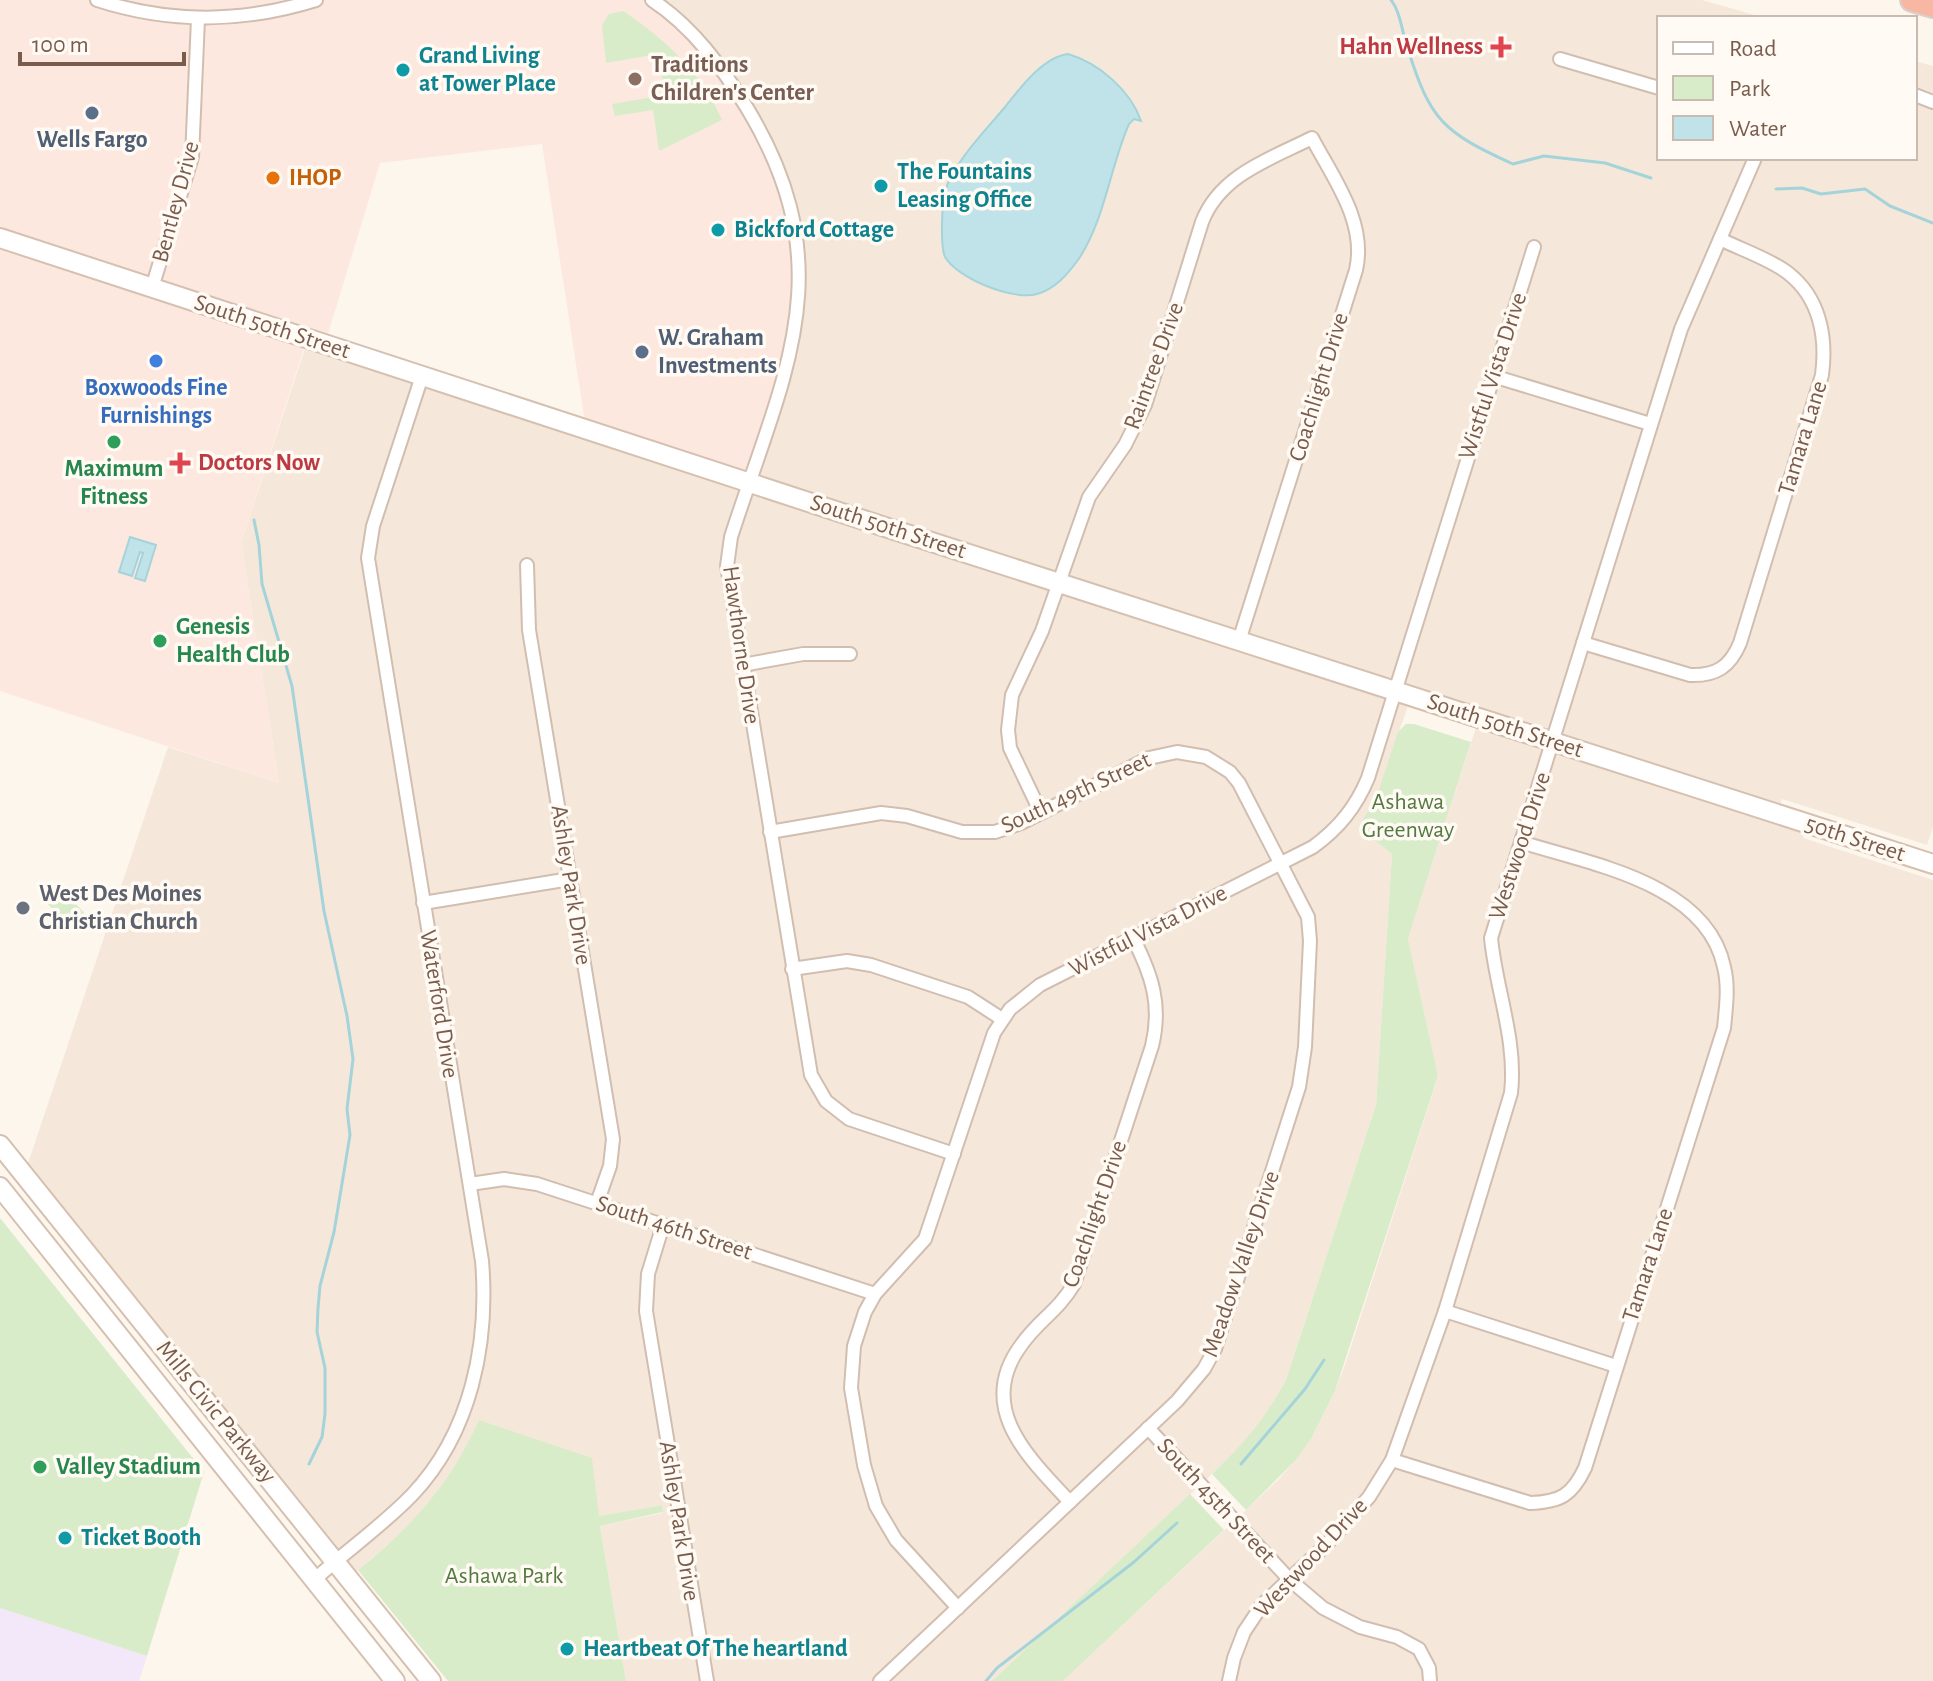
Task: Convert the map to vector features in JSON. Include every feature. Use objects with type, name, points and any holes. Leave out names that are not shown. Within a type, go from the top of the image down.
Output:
[{"type":"highway","points":[[1912,0],[1933,6]]},
{"type":"main road","name":"South 50th Street","points":[[0,238],[1776,814]]},
{"type":"main road","name":"50th Street","points":[[1776,814],[1933,864]]},
{"type":"main road","name":"Mills Civic Parkway","points":[[0,1145],[431,1681]]},
{"type":"main road","name":"Mills Civic Parkway","points":[[0,1187],[395,1681]]},
{"type":"street","points":[[97,0],[139,12],[198,19],[259,15],[316,0]]},
{"type":"street","name":"Hawthorne Drive","points":[[652,0],[705,47],[721,67],[761,132],[793,211],[800,259],[793,341],[731,537],[727,566],[811,1075],[826,1101],[849,1119],[954,1154]]},
{"type":"street","name":"Bentley Drive","points":[[152,288],[192,157],[198,19]]},
{"type":"street","points":[[1560,59],[1657,87]]},
{"type":"street","name":"Raintree Drive","points":[[1041,813],[1010,748],[1008,712],[1012,695],[1042,631],[1089,497],[1125,445],[1145,405],[1202,222],[1211,203],[1231,181],[1312,138]]},
{"type":"street","name":"Coachlight Drive","points":[[1239,641],[1357,265],[1359,238],[1356,224],[1312,138]]},
{"type":"street","name":"Westwood Drive","points":[[1229,1681],[1244,1632],[1262,1605],[1326,1545],[1369,1497],[1392,1460],[1445,1311],[1511,1093],[1510,1039],[1491,938],[1681,329],[1754,160]]},
{"type":"street","name":"Tamara Lane","points":[[1583,643],[1690,675],[1707,675],[1722,669],[1734,658],[1740,643],[1822,375],[1825,354],[1821,322],[1807,293],[1787,272],[1720,239]]},
{"type":"street","name":"Wistful Vista Drive","points":[[958,1608],[896,1540],[876,1506],[869,1486],[853,1400],[851,1367],[859,1329],[875,1294],[925,1239],[990,1045],[1002,1019],[1022,997],[1281,863],[1328,836],[1352,810],[1368,778],[1534,247]]},
{"type":"street","name":"Waterford Drive","points":[[314,1580],[395,1512],[432,1472],[470,1394],[482,1345],[485,1288],[470,1184],[368,558],[373,526],[422,376]]},
{"type":"street","points":[[1493,376],[1650,424]]},
{"type":"street","name":"Ashley Park Drive","points":[[527,565],[529,630],[613,1139],[610,1166],[597,1203]]},
{"type":"street","points":[[742,665],[803,654],[850,654]]},
{"type":"street","name":"South 49th Street","points":[[770,832],[881,813],[907,816],[946,829],[978,833],[1011,827],[1149,758],[1177,752],[1192,753],[1219,764],[1239,783],[1281,863]]},
{"type":"street","name":"Tamara Lane","points":[[1392,1460],[1530,1503],[1550,1503],[1563,1497],[1578,1482],[1724,1028],[1727,994],[1724,964],[1710,934],[1694,913],[1673,895],[1645,882],[1521,842]]},
{"type":"street","name":"Meadow Valley Drive","points":[[880,1681],[1191,1387],[1215,1349],[1299,1087],[1305,1047],[1310,930],[1302,903],[1281,863]]},
{"type":"street","points":[[423,903],[570,879]]},
{"type":"street","name":"Coachlight Drive","points":[[1070,1502],[1014,1437],[1005,1407],[1004,1391],[1019,1346],[1054,1313],[1074,1284],[1152,1046],[1156,1030],[1156,998],[1152,980],[1133,938]]},
{"type":"street","points":[[792,969],[847,961],[871,965],[968,997],[1002,1019]]},
{"type":"street","name":"South 46th Street","points":[[470,1184],[521,1180],[875,1294]]},
{"type":"street","name":"Ashley Park Drive","points":[[663,1225],[648,1274],[646,1311],[706,1678]]},
{"type":"street","points":[[1445,1311],[1616,1366]]},
{"type":"street","name":"South 45th Street","points":[[1148,1428],[1290,1580],[1323,1608],[1360,1627],[1397,1637],[1419,1649],[1429,1668],[1430,1681]]},
{"type":"shaded area","points":[[0,0],[652,0],[721,67],[793,211],[798,314],[749,482],[586,429],[542,144],[380,163],[325,344],[307,339],[241,543],[279,783],[0,691]]},
{"type":"shaded area","points":[[652,0],[1702,0],[1758,16],[1657,16],[1657,160],[1917,160],[1917,62],[1933,66],[1933,827],[1927,845],[1782,799],[1777,813],[1808,824],[1803,838],[1933,880],[1933,1681],[1063,1681],[1296,1460],[1311,1439],[1346,1362],[1438,1077],[1408,939],[1479,718],[1411,697],[1376,798],[1358,827],[1392,854],[1376,1105],[1286,1380],[1246,1442],[992,1681],[626,1681],[600,1526],[663,1513],[662,1505],[599,1516],[479,1420],[464,1451],[430,1503],[409,1526],[349,1578],[24,1175],[168,747],[279,783],[241,543],[308,339],[748,482]]},
{"type":"shaded area","points":[[0,1608],[147,1656],[139,1681],[0,1681]]},
{"type":"green space","points":[[623,11],[681,58],[704,87],[722,120],[659,151],[653,110],[615,116],[612,104],[665,95],[658,54],[606,63],[602,25],[609,14]]},
{"type":"green space","name":"Ashawa Greenway","points":[[1406,724],[1471,742],[1408,939],[1438,1076],[1335,1391],[1311,1439],[1296,1460],[1246,1510],[1212,1474],[1254,1430],[1286,1380],[1376,1105],[1392,854],[1358,827],[1376,798],[1398,732]]},
{"type":"green space","points":[[62,889],[85,914],[71,928],[47,903]]},
{"type":"green space","points":[[0,1218],[204,1472],[147,1656],[0,1608]]},
{"type":"green space","name":"Ashawa Park","points":[[479,1420],[592,1458],[599,1516],[662,1505],[663,1512],[600,1526],[626,1681],[448,1681],[358,1570],[396,1537],[428,1502],[455,1465]]},
{"type":"green space","points":[[1190,1494],[1224,1530],[1063,1681],[992,1681]]},
{"type":"water","points":[[1068,54],[1102,71],[1122,89],[1141,121],[1134,119],[1129,124],[1095,228],[1069,271],[1055,285],[1037,294],[1001,291],[961,273],[945,257],[942,224],[945,191],[963,158],[1025,83],[1041,67]]},
{"type":"water","points":[[130,537],[156,545],[145,581],[135,578],[143,553],[140,552],[132,576],[119,572]]},
{"type":"waterway","points":[[1391,0],[1399,15],[1423,92],[1442,121],[1470,143],[1513,164],[1544,156],[1605,163],[1651,178]]},
{"type":"waterway","points":[[1776,189],[1802,188],[1821,194],[1865,189],[1890,206],[1933,223]]},
{"type":"waterway","points":[[254,520],[262,584],[292,686],[324,911],[353,1059],[347,1109],[350,1135],[318,1308],[317,1332],[325,1368],[325,1414],[322,1437],[309,1464]]},
{"type":"waterway","points":[[1241,1464],[1305,1389],[1324,1360]]},
{"type":"waterway","points":[[986,1681],[997,1668],[1134,1562],[1177,1523]]},
{"type":"place","name":"Hahn Wellness","points":[[1501,47]]},
{"type":"place","name":"Grand Living at Tower Place","points":[[403,70]]},
{"type":"place","name":"Traditions Children's Center","points":[[635,79]]},
{"type":"place","name":"Wells Fargo","points":[[92,113]]},
{"type":"place","name":"IHOP","points":[[273,178]]},
{"type":"place","name":"The Fountains Leasing Office","points":[[881,186]]},
{"type":"place","name":"Bickford Cottage","points":[[718,230]]},
{"type":"place","name":"W. Graham Investments","points":[[642,352]]},
{"type":"place","name":"Boxwoods Fine Furnishings","points":[[156,361]]},
{"type":"place","name":"Maximum Fitness","points":[[114,442]]},
{"type":"place","name":"Doctors Now","points":[[180,463]]},
{"type":"place","name":"Genesis Health Club","points":[[160,641]]},
{"type":"place","name":"West Des Moines Christian Church","points":[[23,908]]},
{"type":"place","name":"Valley Stadium","points":[[40,1467]]},
{"type":"place","name":"Ticket Booth","points":[[65,1538]]},
{"type":"place","name":"Heartbeat Of The heartland","points":[[567,1649]]}]
